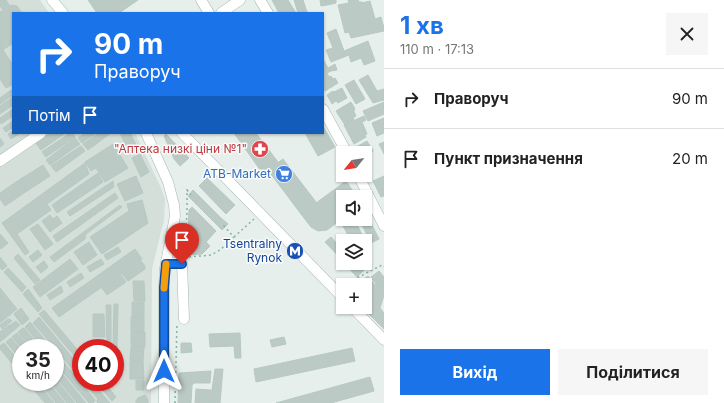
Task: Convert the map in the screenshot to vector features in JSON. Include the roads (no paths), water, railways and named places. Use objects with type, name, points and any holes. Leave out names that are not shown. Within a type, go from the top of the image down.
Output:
[{"type":"street","points":[[52,0],[62,12]]},
{"type":"street","points":[[200,0],[208,12]]},
{"type":"street","points":[[222,12],[240,0]]},
{"type":"street","points":[[260,0],[267,12]]},
{"type":"street","points":[[324,111],[343,146]]},
{"type":"street","points":[[0,161],[40,134]]},
{"type":"street","points":[[146,134],[168,182],[174,205],[175,216],[166,264],[164,287],[164,403]]},
{"type":"street","points":[[183,134],[336,291]]},
{"type":"street","points":[[362,182],[384,226]]},
{"type":"street","points":[[166,264],[182,264],[184,319]]},
{"type":"street","points":[[359,314],[384,340]]},
{"type":"place","name":"\"Аптека низкі ціни №1\"","points":[[260,149]]},
{"type":"place","name":"ATB-Market","points":[[284,174]]},
{"type":"place","name":"Tsentralny Rynok","points":[[295,251]]}]
